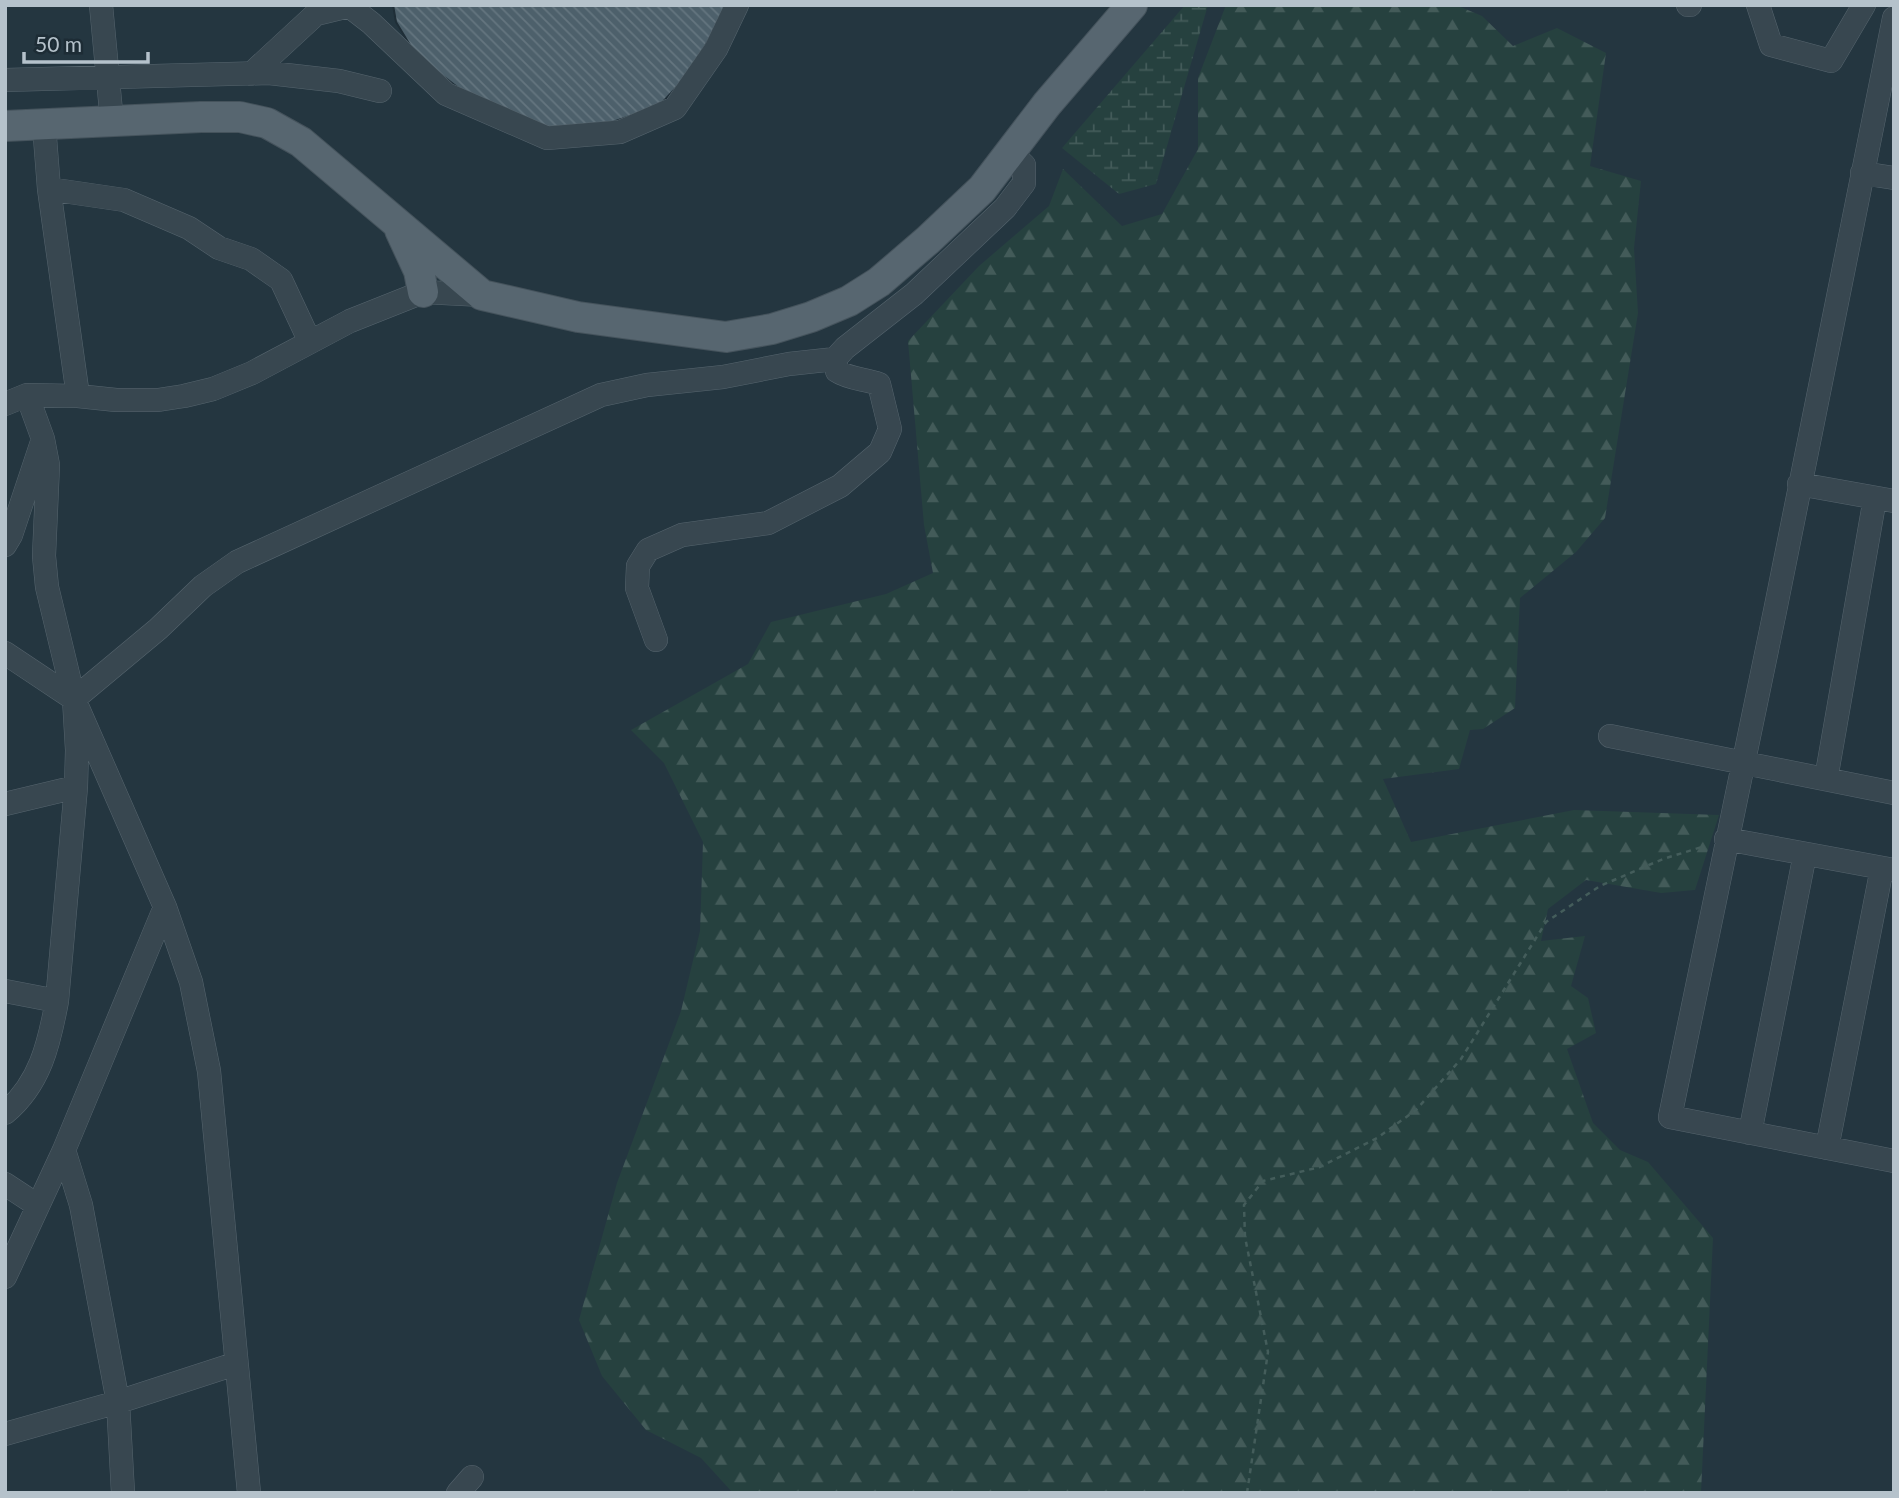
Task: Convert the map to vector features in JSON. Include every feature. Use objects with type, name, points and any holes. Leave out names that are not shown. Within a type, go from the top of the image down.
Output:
[{"type":"main road","points":[[5,126],[240,117],[267,123],[301,142],[481,295],[578,317],[726,337],[772,329],[811,317],[849,301],[879,282],[982,189],[1071,75],[1132,5]]},
{"type":"main road","points":[[396,222],[419,271],[422,292]]},
{"type":"street","points":[[101,5],[112,122]]},
{"type":"street","points":[[251,74],[316,15],[349,6],[371,23],[446,94],[547,138],[620,132],[675,108],[716,49],[737,5]]},
{"type":"street","points":[[1758,5],[1771,45],[1831,61],[1864,5]]},
{"type":"street","points":[[1894,18],[1670,1118],[1894,1161]]},
{"type":"street","points":[[5,80],[108,76],[303,75],[380,92]]},
{"type":"street","points":[[44,125],[49,189],[78,396]]},
{"type":"street","points":[[74,699],[158,629],[203,586],[237,562],[601,395],[647,385],[723,377],[789,364],[835,359],[845,348],[914,294],[1005,208],[1024,183],[1024,164],[1011,153]]},
{"type":"street","points":[[1862,173],[1894,178]]},
{"type":"street","points":[[49,189],[124,200],[189,228],[219,247],[251,259],[281,280],[310,342]]},
{"type":"street","points":[[5,404],[27,395],[116,400],[158,400],[184,396],[213,389],[252,373],[350,321],[422,292],[481,295]]},
{"type":"street","points":[[656,640],[637,588],[638,566],[648,550],[682,535],[768,523],[840,486],[880,452],[890,429],[881,392],[864,379],[846,377],[837,371],[835,359]]},
{"type":"street","points":[[27,395],[43,439],[48,465],[44,556],[47,587],[74,699],[165,907],[191,982],[209,1070],[249,1493]]},
{"type":"street","points":[[5,545],[11,535],[43,439]]},
{"type":"street","points":[[1799,484],[1884,500],[1826,779]]},
{"type":"street","points":[[5,653],[74,699]]},
{"type":"street","points":[[5,1113],[27,1091],[36,1077],[50,1036],[57,1001],[76,787],[74,699]]},
{"type":"street","points":[[1610,736],[1894,793]]},
{"type":"street","points":[[5,804],[76,787]]},
{"type":"street","points":[[1726,839],[1888,869],[1827,1148]]},
{"type":"street","points":[[1751,1133],[1805,853]]},
{"type":"street","points":[[5,1277],[64,1150],[165,907]]},
{"type":"street","points":[[5,991],[57,1001]]},
{"type":"street","points":[[64,1150],[80,1205],[118,1402],[123,1493]]},
{"type":"street","points":[[5,1184],[37,1205]]},
{"type":"street","points":[[5,1434],[118,1402],[236,1364]]},
{"type":"path","points":[[1247,1493],[1268,1352],[1245,1237],[1244,1205],[1263,1181],[1320,1167],[1377,1139],[1416,1110],[1461,1059],[1546,922],[1600,886],[1663,859],[1726,839]]},
{"type":"green space","points":[[1185,5],[1208,5],[1156,184],[1119,194],[1062,148]]},
{"type":"green space","points":[[1226,5],[1456,5],[1482,16],[1513,46],[1557,28],[1606,53],[1590,166],[1641,181],[1634,248],[1638,313],[1605,518],[1576,552],[1520,598],[1515,708],[1483,729],[1470,730],[1459,769],[1383,779],[1411,842],[1574,810],[1719,815],[1695,890],[1661,893],[1586,880],[1548,909],[1541,941],[1585,936],[1571,986],[1588,998],[1596,1033],[1567,1049],[1593,1123],[1620,1150],[1648,1162],[1713,1238],[1701,1493],[733,1493],[701,1458],[646,1430],[602,1376],[579,1320],[617,1183],[681,1011],[700,931],[703,842],[664,763],[631,730],[748,664],[771,622],[886,594],[933,573],[924,525],[908,341],[979,266],[1049,206],[1063,169],[1122,226],[1162,214],[1198,149],[1198,78]]},
{"type":"building","points":[[393,5],[729,5],[688,75],[659,106],[610,123],[554,133],[461,90],[416,55],[396,22]]}]
